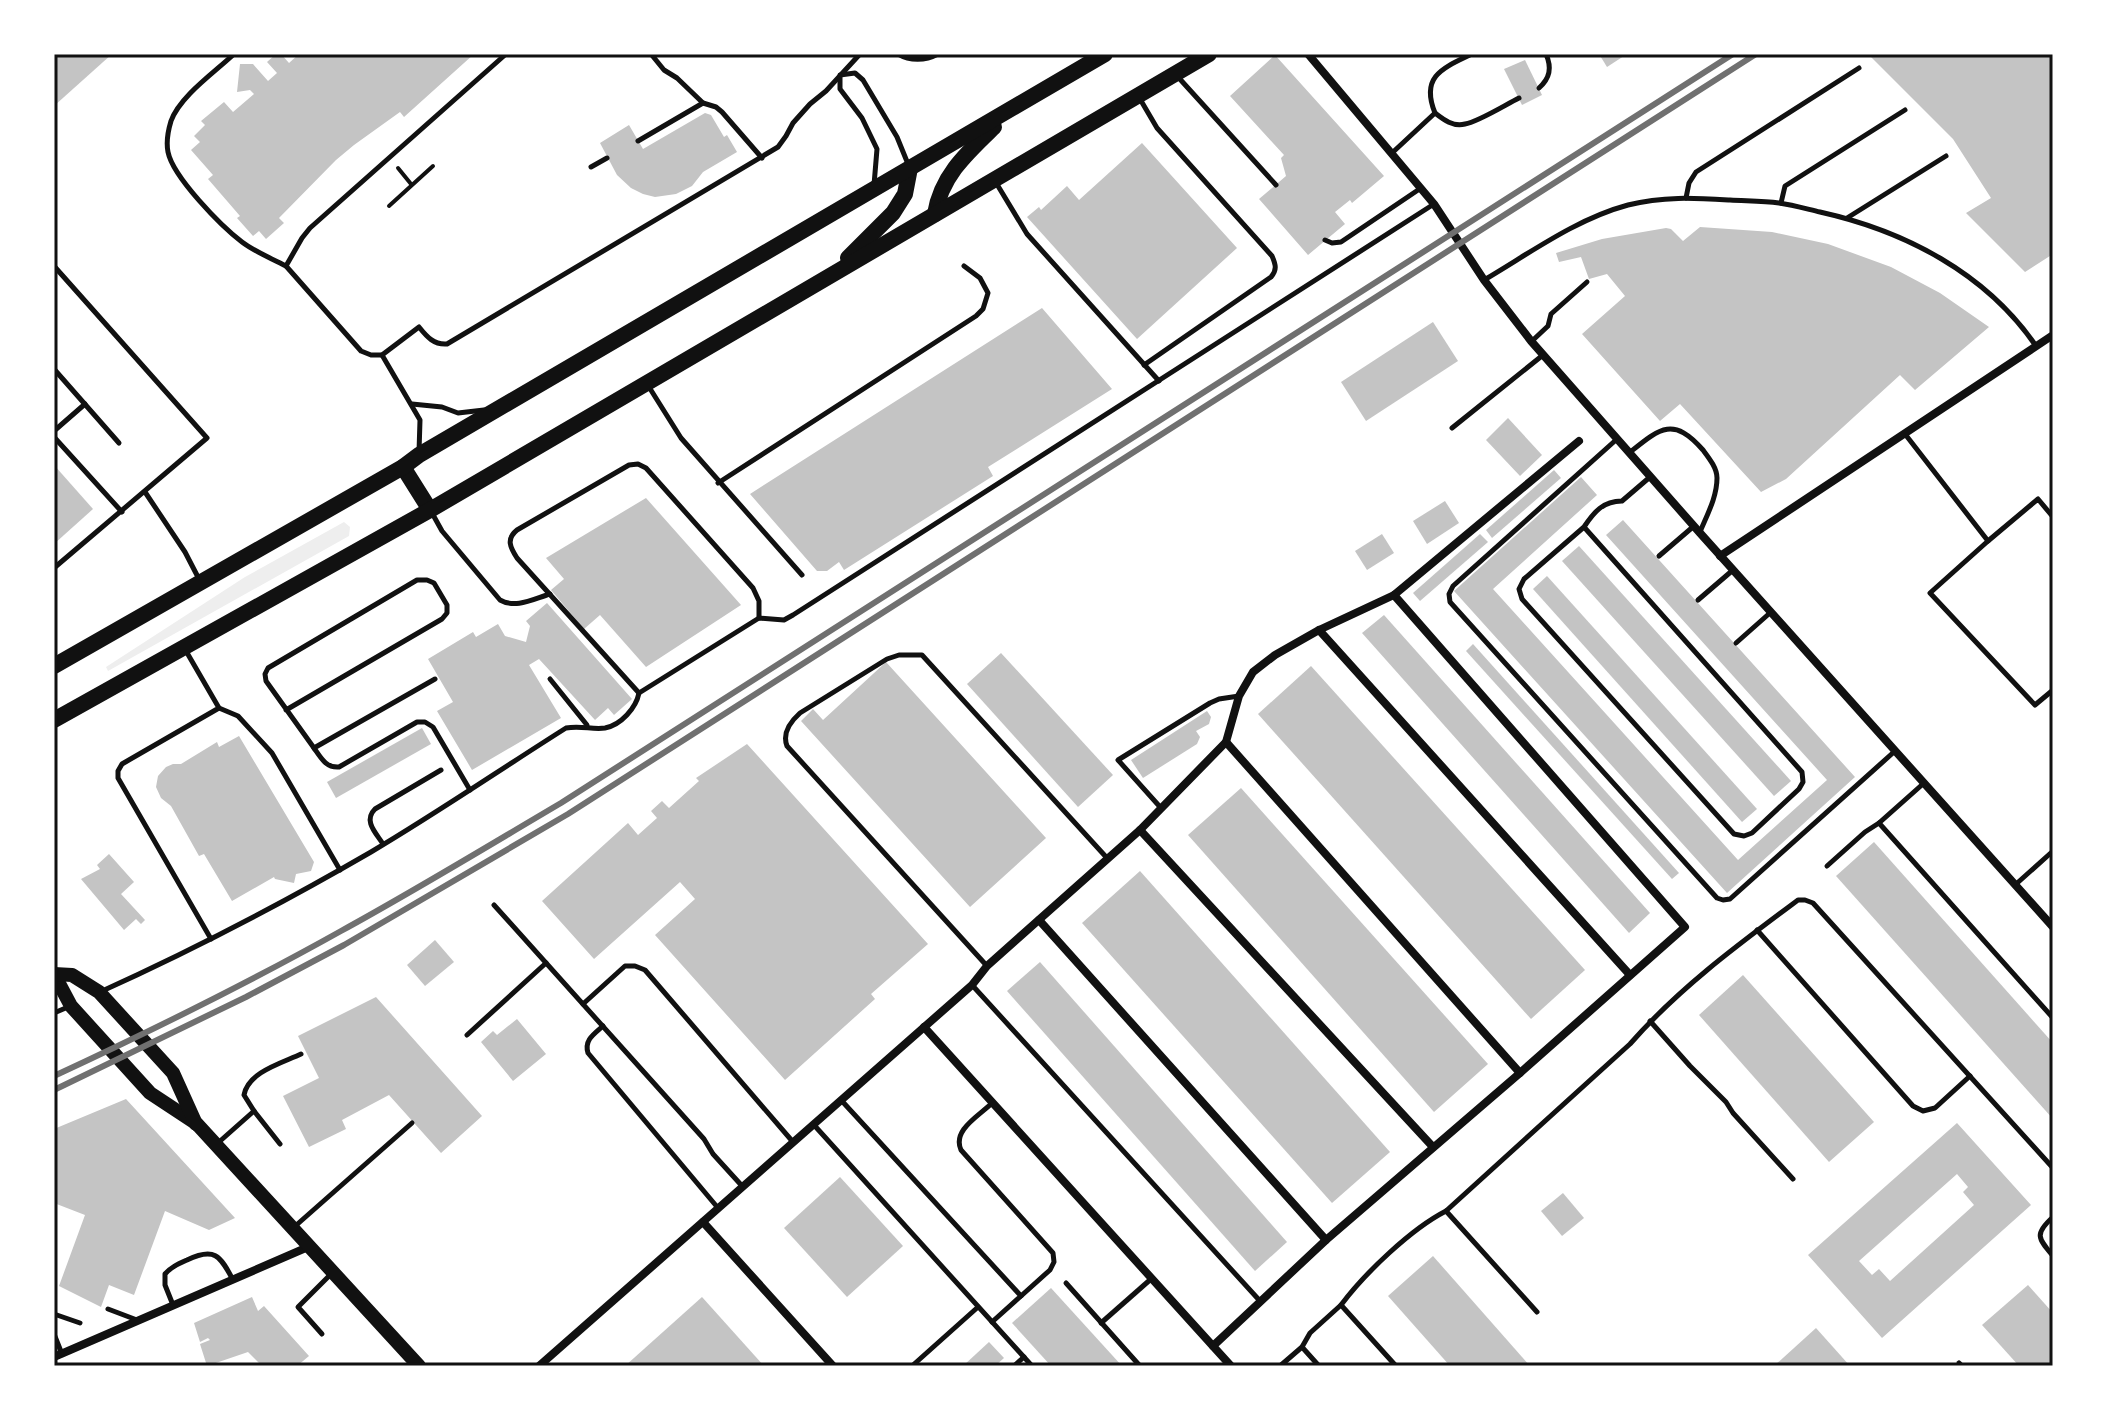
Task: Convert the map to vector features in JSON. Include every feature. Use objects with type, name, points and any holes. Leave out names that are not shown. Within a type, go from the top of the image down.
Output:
[{"type":"main road","points":[[54,666],[403,467],[1105,54]]},
{"type":"main road","points":[[54,720],[430,510],[1209,54]]},
{"type":"main road","points":[[935,214],[937,198],[958,161],[1012,109]]},
{"type":"main road","points":[[833,273],[893,213],[905,194],[910,168]]},
{"type":"main road","points":[[403,467],[430,510]]},
{"type":"street","points":[[1308,54],[1434,204],[1484,280],[1531,341],[2053,927]]},
{"type":"street","points":[[1720,556],[2053,335]]},
{"type":"street","points":[[539,1366],[972,985],[987,966],[1140,830],[1226,742],[1239,696],[1253,672],[1275,655],[1319,630],[1394,595],[1579,441]]},
{"type":"street","points":[[1213,1346],[1326,1240],[1685,927],[1394,595]]},
{"type":"street","points":[[1319,630],[1630,975]]},
{"type":"street","points":[[1226,742],[1520,1073]]},
{"type":"street","points":[[1140,830],[1433,1147]]},
{"type":"street","points":[[1039,920],[1326,1240]]},
{"type":"street","points":[[54,974],[72,975],[99,992],[173,1073],[197,1124]]},
{"type":"street","points":[[54,974],[71,1006],[150,1093],[197,1124],[419,1366]]},
{"type":"street","points":[[924,1027],[1231,1366]]},
{"type":"street","points":[[703,1222],[833,1366]]},
{"type":"street","points":[[58,1356],[308,1247]]},
{"type":"lane","points":[[234,54],[197,87],[172,118],[167,136],[174,167],[228,231],[245,245],[286,266],[361,351],[371,355],[382,355],[419,327],[433,342],[447,344],[762,158],[778,147],[793,123],[860,54]]},
{"type":"lane","points":[[286,266],[310,228],[506,54]]},
{"type":"lane","points":[[651,54],[664,70],[703,103],[722,112],[762,158]]},
{"type":"lane","points":[[898,54],[917,59],[938,54]]},
{"type":"lane","points":[[1472,54],[1441,69],[1434,79],[1429,99],[1435,113],[1446,122],[1465,124],[1519,98]]},
{"type":"lane","points":[[1539,88],[1550,70],[1546,54]]},
{"type":"lane","points":[[1686,198],[1689,183],[1696,172],[1859,68]]},
{"type":"lane","points":[[840,75],[855,73],[863,80],[897,137],[910,168]]},
{"type":"lane","points":[[1174,73],[1276,185]]},
{"type":"lane","points":[[840,75],[840,89],[862,118],[877,149],[874,190]]},
{"type":"lane","points":[[1137,95],[1157,128],[1275,263],[1275,272],[1271,277],[1144,365]]},
{"type":"lane","points":[[638,141],[703,103]]},
{"type":"lane","points":[[1781,203],[1785,186],[1905,110]]},
{"type":"lane","points":[[1392,153],[1435,113]]},
{"type":"lane","points":[[1847,218],[1946,156]]},
{"type":"lane","points":[[591,167],[607,158]]},
{"type":"lane","points":[[993,179],[1027,234],[1159,381]]},
{"type":"lane","points":[[1325,240],[1341,242],[1421,188]]},
{"type":"lane","points":[[1484,280],[1588,219],[1631,204],[1668,197],[1781,203],[1884,230],[1946,260],[2020,322],[2036,346]]},
{"type":"lane","points":[[99,992],[211,939],[340,870],[566,728],[610,727],[632,711],[639,693],[759,618],[784,620],[793,615],[1434,204]]},
{"type":"lane","points":[[54,266],[207,438],[54,568]]},
{"type":"lane","points":[[718,483],[976,316],[983,309],[988,293],[980,278],[964,266]]},
{"type":"lane","points":[[1531,341],[1548,326],[1551,314],[1587,282]]},
{"type":"lane","points":[[382,355],[420,420],[419,455]]},
{"type":"lane","points":[[1452,428],[1543,355]]},
{"type":"lane","points":[[54,369],[119,443]]},
{"type":"lane","points":[[647,383],[681,438],[802,575]]},
{"type":"lane","points":[[54,431],[85,404]]},
{"type":"lane","points":[[411,404],[442,407],[458,413],[499,409]]},
{"type":"lane","points":[[1629,453],[1653,434],[1671,428],[1683,432],[1704,451],[1716,469],[1715,495],[1697,530],[1659,556]]},
{"type":"lane","points":[[1905,434],[1988,541]]},
{"type":"lane","points":[[54,437],[122,512]]},
{"type":"lane","points":[[1617,439],[1453,586],[1449,594],[1450,602],[1717,898],[1730,899],[1895,751]]},
{"type":"lane","points":[[639,693],[517,558],[510,542],[511,535],[517,530],[629,465],[638,464],[646,468],[753,588],[759,601],[759,618]]},
{"type":"lane","points":[[1584,527],[1802,772],[1803,782],[1799,789],[1752,833],[1744,836],[1734,834],[1522,599],[1519,589],[1524,579],[1584,527],[1592,515],[1604,505],[1622,501],[1650,477]]},
{"type":"lane","points":[[145,492],[185,552],[200,582]]},
{"type":"lane","points":[[2053,517],[2038,499],[1930,593],[2035,705],[2053,690]]},
{"type":"lane","points":[[430,510],[442,531],[500,600],[516,605],[550,594]]},
{"type":"lane","points":[[1698,600],[1733,570]]},
{"type":"lane","points":[[286,710],[442,619],[447,613],[447,605],[434,583],[417,580],[268,668],[266,681],[286,710],[326,765],[339,767],[417,722],[425,722],[433,727],[470,790]]},
{"type":"lane","points":[[1736,643],[1771,612]]},
{"type":"lane","points":[[184,647],[219,708],[238,716],[272,753],[340,870]]},
{"type":"lane","points":[[987,966],[787,746],[784,739],[792,720],[887,659],[899,655],[922,655],[1107,858]]},
{"type":"lane","points":[[314,748],[435,679]]},
{"type":"lane","points":[[550,679],[588,726]]},
{"type":"lane","points":[[1161,808],[1118,760],[1210,703],[1239,696]]},
{"type":"lane","points":[[211,939],[118,778],[118,771],[122,764],[219,708]]},
{"type":"lane","points":[[383,844],[369,822],[370,814],[441,770]]},
{"type":"lane","points":[[1827,866],[1924,783]]},
{"type":"lane","points":[[1879,823],[2053,1018]]},
{"type":"lane","points":[[2015,885],[2053,851]]},
{"type":"lane","points":[[1280,1366],[1341,1305],[1358,1282],[1426,1223],[1446,1211],[1730,951],[1798,900],[1813,903],[2053,1168]]},
{"type":"lane","points":[[494,905],[704,1139],[713,1154],[743,1187]]},
{"type":"lane","points":[[1757,930],[1913,1106],[1923,1111],[1935,1108],[1970,1076]]},
{"type":"lane","points":[[467,1035],[546,963]]},
{"type":"lane","points":[[583,1004],[625,966],[645,970],[793,1142]]},
{"type":"lane","points":[[972,985],[1261,1302]]},
{"type":"lane","points":[[54,1013],[71,1006]]},
{"type":"lane","points":[[1650,1021],[1793,1179]]},
{"type":"lane","points":[[603,1026],[588,1039],[588,1053],[718,1208]]},
{"type":"lane","points":[[280,1144],[244,1095],[246,1086],[251,1079],[301,1054]]},
{"type":"lane","points":[[841,1100],[1021,1296]]},
{"type":"lane","points":[[992,1322],[1050,1270],[1054,1262],[1053,1253],[961,1150],[958,1142],[960,1133],[993,1103]]},
{"type":"lane","points":[[216,1145],[254,1111]]},
{"type":"lane","points":[[292,1230],[412,1123]]},
{"type":"lane","points":[[813,1125],[1032,1366]]},
{"type":"lane","points":[[1446,1211],[1537,1312]]},
{"type":"lane","points":[[2053,1217],[2042,1227],[2039,1235],[2053,1256]]},
{"type":"lane","points":[[174,1306],[165,1285],[165,1274],[171,1267],[203,1252],[215,1254],[224,1262],[233,1280]]},
{"type":"lane","points":[[322,1334],[298,1307],[332,1273]]},
{"type":"lane","points":[[1101,1323],[1151,1279]]},
{"type":"lane","points":[[1066,1283],[1140,1366]]},
{"type":"lane","points":[[1341,1305],[1396,1366]]},
{"type":"lane","points":[[912,1366],[978,1307]]},
{"type":"lane","points":[[108,1309],[139,1321]]},
{"type":"lane","points":[[54,1314],[80,1323]]},
{"type":"lane","points":[[54,1334],[58,1356]]},
{"type":"lane","points":[[1302,1347],[1319,1366]]},
{"type":"lane","points":[[1014,1366],[1024,1357]]},
{"type":"path","points":[[389,206],[433,166]]},
{"type":"path","points":[[398,168],[411,184]]},
{"type":"shaded area","points":[[344,522],[350,527],[349,536],[108,671],[106,667],[245,577]]},
{"type":"building","points":[[54,54],[112,54],[54,106]]},
{"type":"building","points":[[276,54],[281,54],[289,63],[299,54],[474,54],[404,117],[400,112],[336,160],[279,218],[284,223],[266,239],[259,231],[253,236],[237,218],[240,216],[208,179],[213,175],[191,150],[200,142],[194,136],[205,125],[201,121],[224,102],[233,112],[254,94],[250,90],[237,92],[240,64],[253,64],[268,81],[277,73],[267,62]]},
{"type":"building","points":[[1599,54],[1627,54],[1607,67]]},
{"type":"building","points":[[1868,54],[2053,54],[2053,254],[2025,272],[1966,213],[1991,198],[1953,139]]},
{"type":"building","points":[[1275,55],[1384,176],[1352,203],[1350,200],[1335,212],[1345,224],[1308,255],[1259,199],[1286,176],[1281,158],[1284,155],[1230,96]]},
{"type":"building","points":[[1525,60],[1542,95],[1522,105],[1504,69]]},
{"type":"building","points":[[705,113],[711,115],[737,152],[703,172],[692,186],[676,194],[655,197],[631,188],[617,175],[600,143],[629,125],[643,149]]},
{"type":"building","points":[[1142,143],[1237,248],[1137,339],[1027,217],[1039,207],[1041,210],[1067,186],[1079,200]]},
{"type":"building","points":[[1700,227],[1772,232],[1828,244],[1891,267],[1940,293],[1989,327],[1915,390],[1900,375],[1786,479],[1761,492],[1680,404],[1660,421],[1582,334],[1625,296],[1607,274],[1589,279],[1581,257],[1559,262],[1556,253],[1602,239],[1666,228],[1683,241]]},
{"type":"building","points":[[1042,308],[1112,389],[988,467],[993,476],[844,570],[839,562],[827,571],[817,571],[750,494]]},
{"type":"building","points":[[1433,322],[1458,361],[1366,421],[1341,382]]},
{"type":"building","points":[[1508,418],[1542,455],[1520,476],[1486,440]]},
{"type":"building","points":[[54,465],[93,509],[54,544]]},
{"type":"building","points":[[1554,470],[1561,478],[1492,538],[1486,530]]},
{"type":"building","points":[[1581,477],[1597,495],[1493,589],[1738,860],[1827,780],[1606,535],[1623,520],[1855,777],[1727,893],[1454,591]]},
{"type":"building","points":[[646,498],[741,605],[646,667],[600,615],[584,629],[551,590],[564,579],[546,558]]},
{"type":"building","points":[[1445,501],[1459,523],[1427,544],[1413,521]]},
{"type":"building","points":[[1382,534],[1394,553],[1367,570],[1355,551]]},
{"type":"building","points":[[1480,534],[1488,542],[1420,601],[1413,593]]},
{"type":"building","points":[[1579,546],[1791,781],[1774,796],[1562,561]]},
{"type":"building","points":[[1547,576],[1757,809],[1742,822],[1533,589]]},
{"type":"building","points":[[547,603],[632,699],[614,715],[608,708],[595,720],[539,659],[529,665],[561,718],[472,770],[437,711],[453,702],[428,659],[473,632],[476,637],[498,624],[505,636],[526,642],[530,626],[526,621]]},
{"type":"building","points":[[1384,615],[1650,913],[1629,933],[1362,633]]},
{"type":"building","points":[[1473,644],[1679,873],[1672,879],[1466,651]]},
{"type":"building","points":[[1001,653],[1113,775],[1078,807],[967,684]]},
{"type":"building","points":[[886,662],[1046,838],[970,907],[801,721],[813,709],[823,720]]},
{"type":"building","points":[[1311,666],[1585,970],[1531,1019],[1258,714]]},
{"type":"building","points":[[1207,711],[1211,717],[1209,724],[1196,731],[1200,737],[1197,744],[1143,778],[1131,760]]},
{"type":"building","points":[[422,728],[431,744],[336,798],[327,782]]},
{"type":"building","points":[[239,736],[314,862],[311,871],[296,874],[294,883],[274,877],[232,901],[204,854],[199,856],[171,806],[161,798],[156,787],[158,776],[166,767],[181,764],[217,742],[219,747]]},
{"type":"building","points":[[747,744],[928,944],[871,994],[875,999],[785,1080],[655,935],[695,899],[680,882],[594,959],[542,901],[628,823],[638,835],[657,818],[651,811],[662,801],[669,808],[699,781],[696,778]]},
{"type":"building","points":[[1241,788],[1488,1064],[1434,1112],[1188,835]]},
{"type":"building","points":[[1874,842],[2053,1043],[2053,1119],[1836,876]]},
{"type":"building","points":[[109,854],[134,882],[121,894],[145,920],[141,924],[136,919],[124,930],[81,879],[100,869],[97,865]]},
{"type":"building","points":[[1140,871],[1390,1152],[1332,1203],[1082,923]]},
{"type":"building","points":[[435,940],[454,962],[425,986],[407,965]]},
{"type":"building","points":[[1040,962],[1287,1242],[1255,1271],[1007,991]]},
{"type":"building","points":[[1743,975],[1874,1122],[1829,1162],[1699,1015]]},
{"type":"building","points":[[376,997],[482,1116],[441,1153],[389,1095],[342,1120],[346,1129],[309,1147],[283,1096],[319,1078],[298,1036]]},
{"type":"building","points":[[517,1019],[546,1054],[513,1081],[481,1042],[493,1031],[497,1035]]},
{"type":"building","points":[[126,1099],[235,1218],[209,1230],[165,1211],[134,1295],[109,1285],[101,1307],[59,1286],[85,1215],[54,1203],[54,1129]]},
{"type":"building","points":[[1957,1123],[2031,1205],[1882,1338],[1808,1255]],"holes":[[[1957,1174],[1968,1187],[1963,1192],[1974,1205],[1890,1281],[1879,1269],[1872,1275],[1859,1261]]]},
{"type":"building","points":[[840,1177],[903,1246],[847,1297],[784,1228]]},
{"type":"building","points":[[1563,1193],[1584,1218],[1562,1236],[1541,1211]]},
{"type":"building","points":[[1433,1256],[1530,1366],[1450,1366],[1388,1296]]},
{"type":"building","points":[[2028,1285],[2053,1313],[2053,1366],[2019,1366],[1982,1325]]},
{"type":"building","points":[[1051,1288],[1122,1366],[1051,1366],[1012,1323]]},
{"type":"building","points":[[252,1297],[258,1311],[264,1306],[309,1356],[297,1366],[262,1366],[248,1352],[207,1366],[200,1344],[210,1340],[200,1342],[194,1323]]},
{"type":"building","points":[[702,1297],[764,1366],[625,1366]]},
{"type":"building","points":[[1816,1328],[1850,1366],[1774,1366]]},
{"type":"building","points":[[989,1342],[1004,1358],[995,1366],[963,1366]]},
{"type":"railway","points":[[54,1076],[306,950],[561,803],[1733,54]]},
{"type":"railway","points":[[54,1090],[246,997],[344,945],[568,814],[1756,54]]}]
